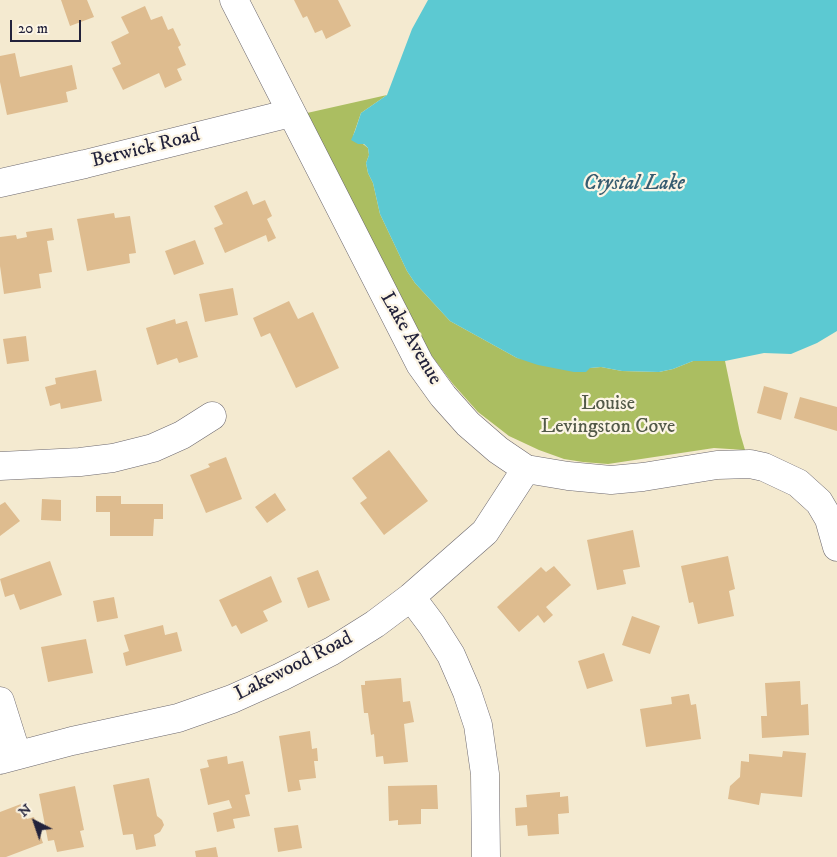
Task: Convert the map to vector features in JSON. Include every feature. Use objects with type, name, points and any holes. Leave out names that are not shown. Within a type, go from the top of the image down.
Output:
[{"type":"street","name":"Lake Avenue","points":[[234,0],[420,364],[443,396],[468,424],[498,450],[526,469],[568,476],[611,480],[643,477],[717,465],[750,464],[778,473],[798,483],[832,512],[837,547]]},
{"type":"street","name":"Berwick Road","points":[[0,183],[291,113]]},
{"type":"street","points":[[0,466],[80,462],[113,458],[153,448],[182,435],[212,416]]},
{"type":"street","name":"Lakewood Road","points":[[9,758],[72,741],[178,718],[232,699],[332,651],[411,597],[485,532],[526,469]]},
{"type":"street","points":[[411,597],[451,655],[467,692],[478,725],[484,774],[486,857]]},
{"type":"street","points":[[0,701],[9,758]]},
{"type":"green space","name":"Louise Levingston Cove","points":[[387,95],[361,113],[353,136],[368,148],[369,155],[366,163],[380,214],[407,271],[415,283],[450,321],[517,358],[590,368],[601,367],[622,371],[659,372],[693,361],[725,361],[745,450],[714,448],[608,464],[583,462],[564,459],[509,436],[478,412],[431,355],[408,315],[307,113]]},
{"type":"water","name":"Crystal Lake","points":[[428,0],[837,0],[837,331],[817,343],[791,354],[764,353],[725,361],[693,361],[659,372],[622,371],[601,367],[590,368],[586,372],[574,372],[538,365],[517,358],[450,321],[415,283],[407,271],[380,214],[366,163],[369,155],[368,148],[364,144],[358,144],[351,140],[361,113],[387,95],[412,29]]},
{"type":"building","points":[[61,0],[87,0],[94,17],[70,26]]},
{"type":"building","points":[[294,0],[338,0],[351,26],[326,39],[322,30],[315,33],[307,16],[303,18]]},
{"type":"building","points":[[145,6],[151,20],[162,16],[168,30],[173,28],[181,45],[178,47],[186,65],[177,69],[182,80],[165,88],[159,73],[123,90],[112,68],[121,64],[111,42],[129,33],[121,17]]},
{"type":"building","points":[[15,53],[20,77],[72,65],[77,89],[66,92],[68,102],[7,115],[0,82],[0,56]]},
{"type":"building","points":[[247,191],[253,205],[265,200],[272,216],[267,219],[276,238],[268,242],[266,235],[225,253],[214,228],[223,224],[214,206]]},
{"type":"building","points":[[114,213],[115,218],[130,216],[136,253],[129,254],[130,263],[87,271],[77,219]]},
{"type":"building","points":[[52,228],[54,240],[47,241],[52,272],[39,274],[41,288],[4,294],[0,266],[0,237],[16,235],[17,239],[27,237],[26,232]]},
{"type":"building","points":[[195,240],[204,264],[174,275],[165,251]]},
{"type":"building","points":[[233,288],[238,315],[205,322],[199,294]]},
{"type":"building","points":[[289,301],[298,319],[313,312],[339,368],[296,388],[270,333],[261,337],[253,318]]},
{"type":"building","points":[[175,319],[176,324],[187,321],[198,357],[179,363],[177,358],[157,365],[146,328]]},
{"type":"building","points":[[26,336],[29,361],[7,364],[3,339]]},
{"type":"building","points":[[96,370],[102,401],[61,409],[60,403],[50,406],[45,387],[56,384],[55,378]]},
{"type":"building","points":[[764,386],[788,393],[781,420],[757,413]]},
{"type":"building","points":[[800,397],[837,407],[837,431],[794,418]]},
{"type":"building","points":[[389,450],[428,501],[384,535],[360,503],[367,498],[352,478]]},
{"type":"building","points":[[226,457],[242,499],[206,513],[190,475],[210,467],[208,464]]},
{"type":"building","points":[[275,493],[286,510],[267,523],[255,507]]},
{"type":"building","points":[[96,496],[121,496],[121,504],[163,504],[163,519],[154,519],[153,536],[110,536],[110,512],[96,512]]},
{"type":"building","points":[[42,499],[61,500],[61,521],[41,520]]},
{"type":"building","points":[[5,502],[20,521],[0,536],[0,505]]},
{"type":"building","points":[[633,530],[640,567],[623,570],[626,584],[597,590],[587,540]]},
{"type":"building","points":[[728,556],[735,589],[729,591],[734,616],[698,624],[693,602],[689,603],[681,566]]},
{"type":"building","points":[[50,561],[62,595],[20,610],[14,594],[5,597],[0,579]]},
{"type":"building","points":[[554,566],[571,585],[546,607],[553,615],[544,623],[538,615],[519,632],[497,607],[541,567],[546,572]]},
{"type":"building","points":[[318,570],[330,600],[308,608],[297,578]]},
{"type":"building","points":[[271,576],[282,602],[263,611],[268,621],[241,634],[236,625],[232,627],[219,600]]},
{"type":"building","points":[[114,597],[118,618],[97,622],[93,601]]},
{"type":"building","points":[[632,616],[660,626],[650,654],[622,645]]},
{"type":"building","points":[[163,625],[165,635],[177,632],[182,651],[126,666],[123,653],[129,651],[124,635]]},
{"type":"building","points":[[86,639],[93,673],[48,682],[41,647]]},
{"type":"building","points":[[604,653],[613,681],[587,689],[578,661]]},
{"type":"building","points":[[401,678],[403,702],[410,701],[414,722],[404,724],[408,762],[384,764],[383,756],[376,757],[374,734],[371,735],[368,713],[364,713],[361,685],[365,685],[365,681]]},
{"type":"building","points":[[800,681],[801,705],[808,704],[809,735],[762,738],[761,716],[767,716],[765,683]]},
{"type":"building","points":[[689,694],[691,705],[696,704],[701,739],[646,747],[640,709],[672,704],[671,697]]},
{"type":"building","points":[[310,731],[312,749],[317,748],[318,761],[314,761],[316,778],[299,780],[301,790],[288,792],[279,736]]},
{"type":"building","points":[[783,751],[806,753],[802,797],[761,793],[759,805],[728,799],[730,786],[740,777],[741,761],[749,762],[749,754],[782,757]]},
{"type":"building","points":[[227,756],[228,764],[243,761],[250,794],[245,795],[250,816],[233,819],[235,828],[217,832],[213,813],[232,808],[229,800],[208,805],[200,769],[209,767],[207,760]]},
{"type":"building","points":[[149,778],[157,816],[164,825],[160,832],[154,835],[156,846],[136,850],[133,834],[123,835],[113,785]]},
{"type":"building","points":[[437,785],[438,809],[421,809],[421,824],[398,825],[398,820],[389,821],[388,786]]},
{"type":"building","points":[[75,786],[84,830],[80,831],[84,847],[57,852],[54,840],[48,841],[39,794]]},
{"type":"building","points":[[560,792],[560,797],[568,796],[569,813],[558,814],[559,834],[528,836],[527,825],[516,826],[515,808],[527,807],[526,795]]},
{"type":"building","points":[[21,804],[27,819],[34,817],[43,843],[6,857],[0,857],[0,812]]},
{"type":"building","points":[[298,825],[302,848],[278,852],[274,828]]},
{"type":"building","points":[[216,847],[218,857],[196,857],[195,851]]}]
